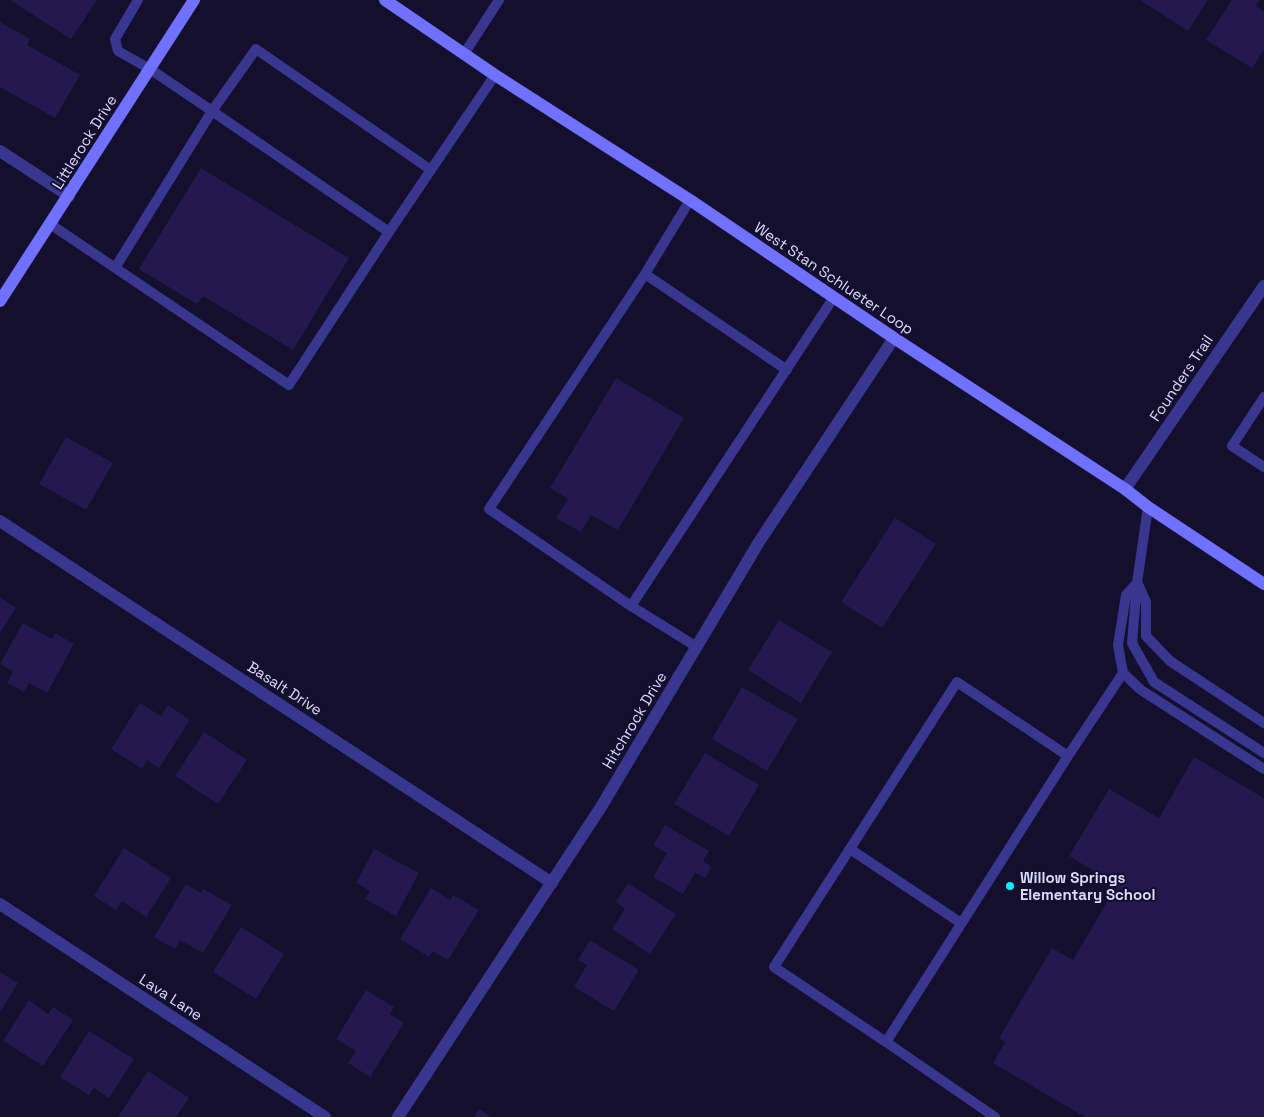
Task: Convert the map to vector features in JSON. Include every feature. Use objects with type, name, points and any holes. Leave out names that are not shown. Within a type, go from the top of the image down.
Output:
[{"type":"main road","name":"Littlerock Drive","points":[[0,301],[194,0]]},
{"type":"main road","name":"West Stan Schlueter Loop","points":[[386,0],[495,75],[690,200],[894,338],[1125,489],[1148,507],[1264,584]]},
{"type":"street","points":[[0,151],[69,196]]},
{"type":"street","name":"Founders Trail","points":[[1125,489],[1264,286]]},
{"type":"street","name":"Hitchrock Drive","points":[[398,1117],[601,807],[759,542],[894,338]]},
{"type":"street","name":"Basalt Drive","points":[[0,521],[552,883]]},
{"type":"street","name":"Lava Lane","points":[[0,904],[325,1117]]},
{"type":"lane","points":[[138,0],[115,39],[118,51],[150,69],[389,232]]},
{"type":"lane","points":[[464,54],[499,0]]},
{"type":"lane","points":[[115,268],[212,112],[256,49],[431,170]]},
{"type":"lane","points":[[50,224],[289,385],[495,75]]},
{"type":"lane","points":[[690,200],[645,274],[489,509],[631,606],[697,647]]},
{"type":"lane","points":[[645,274],[787,370]]},
{"type":"lane","points":[[631,606],[834,297]]},
{"type":"lane","points":[[1264,397],[1232,446],[1264,468]]},
{"type":"lane","points":[[1148,507],[1132,643],[1154,682],[1264,753]]},
{"type":"lane","points":[[1138,583],[1126,595],[1118,645],[1123,672],[1141,690],[1264,770]]},
{"type":"lane","points":[[1138,583],[1146,602],[1146,636],[1170,660],[1264,723]]},
{"type":"lane","points":[[886,1042],[1123,672]]},
{"type":"lane","points":[[995,1117],[774,967],[956,682],[1068,756]]},
{"type":"lane","points":[[850,849],[961,923]]},
{"type":"building","points":[[10,0],[97,0],[71,39]]},
{"type":"building","points":[[1140,0],[1208,0],[1188,31]]},
{"type":"building","points":[[1232,0],[1260,0],[1256,6],[1264,12],[1264,50],[1252,68],[1206,40]]},
{"type":"building","points":[[0,22],[30,39],[27,45],[80,75],[55,118],[0,87]]},
{"type":"building","points":[[201,168],[349,258],[293,350],[203,296],[197,304],[139,269]]},
{"type":"building","points":[[616,378],[684,418],[618,530],[591,515],[581,532],[556,518],[568,499],[550,488]]},
{"type":"building","points":[[66,437],[113,463],[86,510],[39,484]]},
{"type":"building","points":[[895,518],[936,544],[882,628],[841,602]]},
{"type":"building","points":[[0,597],[16,608],[0,633]]},
{"type":"building","points":[[779,620],[832,652],[801,703],[748,670]]},
{"type":"building","points":[[23,623],[52,639],[55,633],[74,644],[47,693],[29,683],[24,692],[7,683],[13,671],[0,664]]},
{"type":"building","points":[[742,687],[798,719],[767,771],[712,739]]},
{"type":"building","points":[[140,703],[161,716],[168,705],[190,720],[159,768],[147,760],[142,769],[111,749]]},
{"type":"building","points":[[204,732],[247,760],[218,804],[175,776]]},
{"type":"building","points":[[705,753],[759,785],[729,836],[674,804]]},
{"type":"building","points":[[1194,757],[1264,798],[1264,1117],[1085,1117],[993,1063],[1005,1042],[999,1038],[1052,948],[1073,960],[1117,885],[1069,856],[1109,789],[1159,818]]},
{"type":"building","points":[[665,825],[709,851],[703,861],[712,867],[705,878],[695,873],[683,894],[653,877],[667,853],[653,845]]},
{"type":"building","points":[[124,848],[171,878],[146,917],[122,901],[116,910],[94,896]]},
{"type":"building","points":[[374,849],[419,873],[396,916],[365,899],[370,891],[356,883]]},
{"type":"building","points":[[628,883],[676,914],[650,954],[612,929],[625,909],[616,902]]},
{"type":"building","points":[[186,884],[201,893],[203,889],[232,905],[203,953],[180,940],[175,949],[154,937]]},
{"type":"building","points":[[431,888],[450,900],[453,895],[479,910],[448,960],[433,951],[429,957],[400,939]]},
{"type":"building","points":[[241,927],[284,954],[256,999],[213,972]]},
{"type":"building","points":[[590,940],[639,970],[614,1011],[574,987],[587,965],[578,960]]},
{"type":"building","points":[[0,972],[18,983],[0,1012]]},
{"type":"building","points":[[366,990],[394,1007],[390,1014],[404,1023],[370,1077],[348,1063],[356,1051],[336,1039]]},
{"type":"building","points":[[29,1000],[48,1014],[53,1007],[73,1020],[43,1066],[3,1041]]},
{"type":"building","points":[[89,1031],[134,1059],[109,1098],[94,1088],[89,1095],[60,1077]]},
{"type":"building","points":[[148,1071],[189,1098],[176,1117],[118,1117]]},
{"type":"building","points":[[479,1109],[492,1117],[474,1117]]},
{"type":"place","name":"Willow Springs Elementary School","points":[[1010,886]]}]
